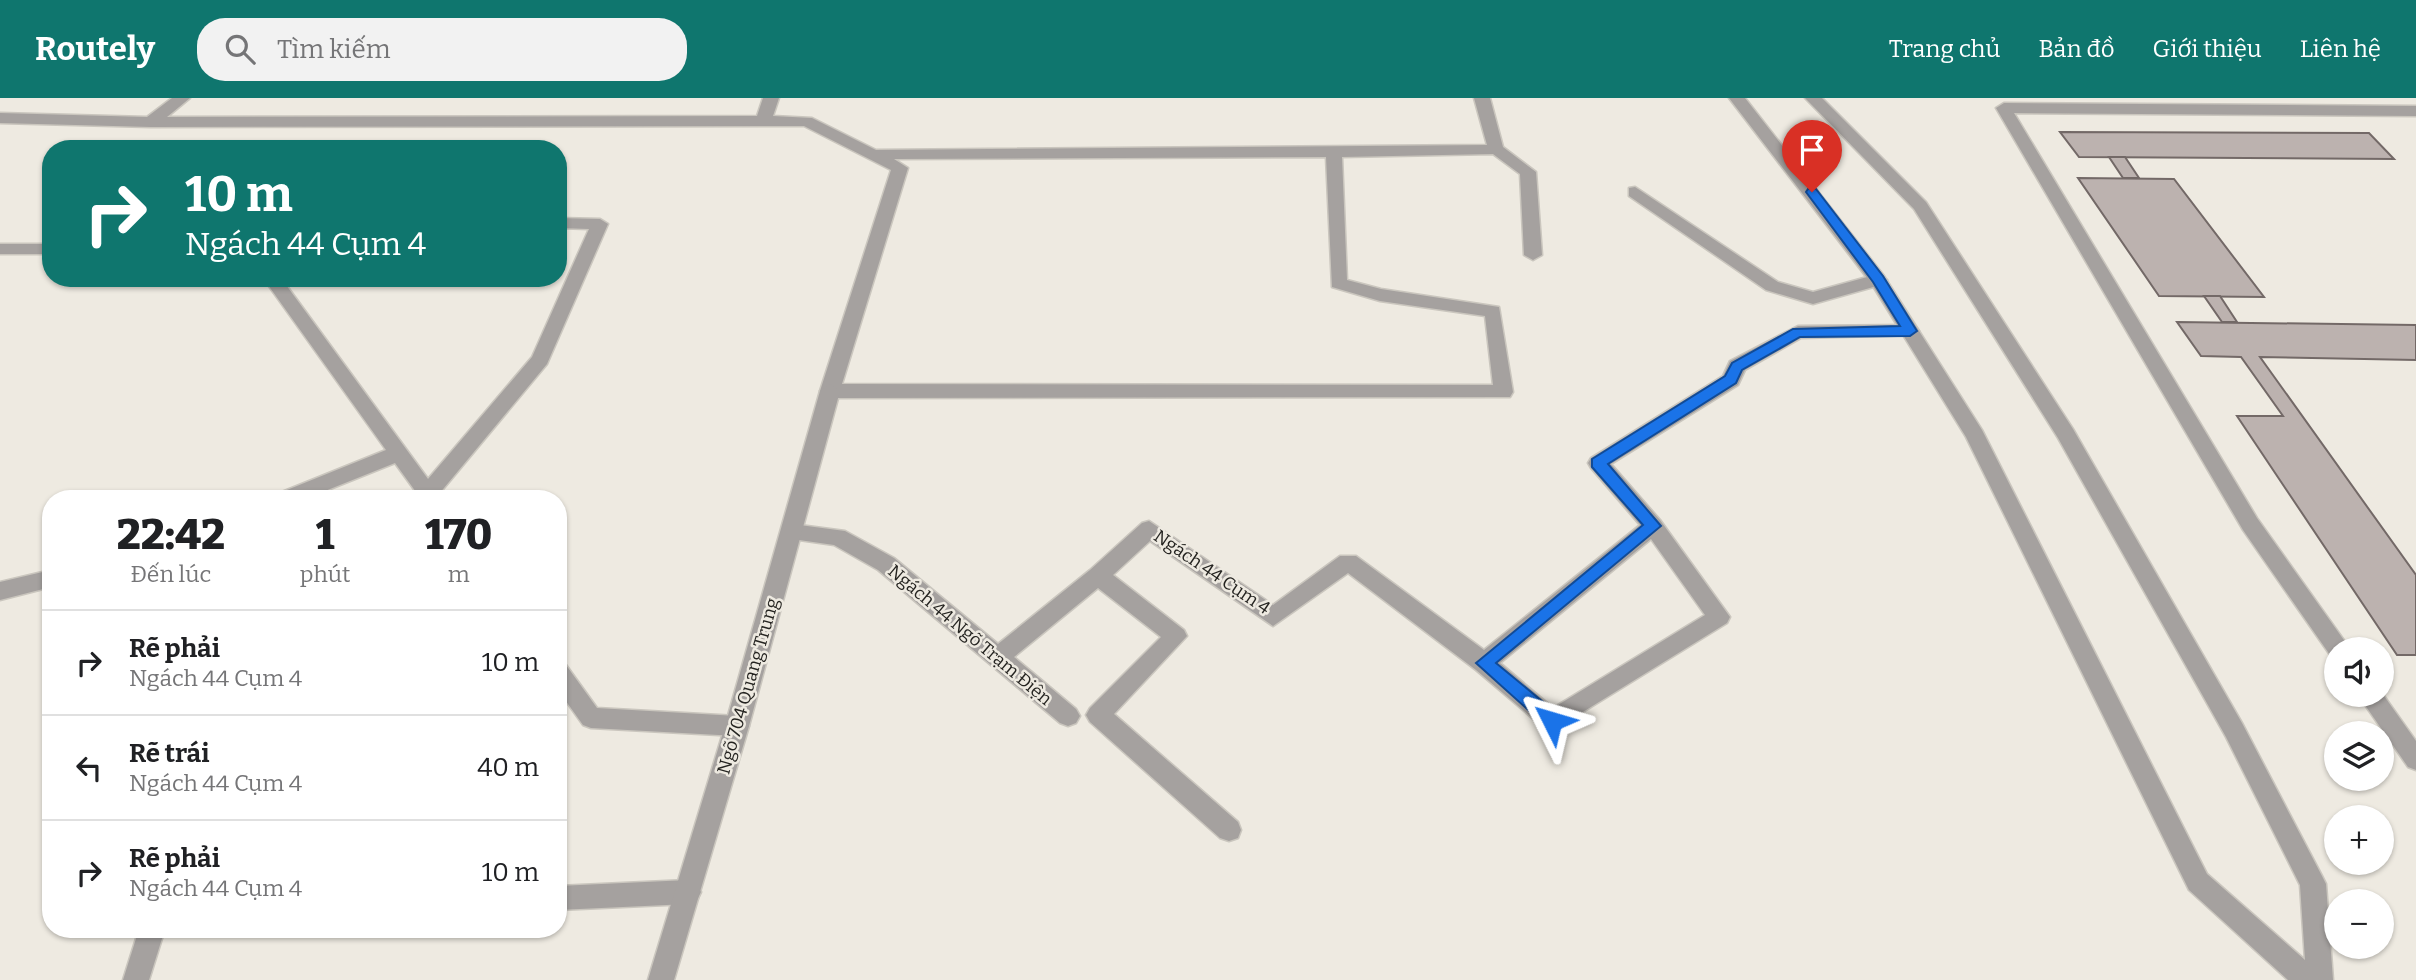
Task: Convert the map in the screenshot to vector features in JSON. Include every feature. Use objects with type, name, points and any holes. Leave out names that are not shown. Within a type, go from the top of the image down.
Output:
[{"type":"street","points":[[151,122],[183,98]]},
{"type":"street","points":[[763,122],[771,98]]},
{"type":"street","points":[[1482,98],[1496,149]]},
{"type":"street","points":[[1737,98],[1878,279],[1975,435],[2199,882],[2308,980]]},
{"type":"street","points":[[1813,98],[1920,206],[2066,434],[2234,730],[2313,884],[2320,980]]},
{"type":"street","points":[[2330,637],[2250,524],[2004,108],[2416,111]]},
{"type":"street","points":[[0,118],[151,122],[807,121],[873,154],[1496,149],[1528,172],[1533,255]]},
{"type":"street","points":[[830,391],[1503,392],[1493,311],[1380,295],[1338,283],[1334,152]]},
{"type":"street","name":"Ngõ 704 Quang Trung","points":[[661,980],[737,726],[830,391],[901,168],[873,154]]},
{"type":"street","points":[[1635,192],[1772,286],[1813,298],[1878,279]]},
{"type":"street","points":[[435,490],[540,360],[600,224],[567,223]]},
{"type":"street","points":[[0,249],[42,249]]},
{"type":"street","points":[[279,287],[426,490]]},
{"type":"street","points":[[1653,526],[1484,663],[1552,721],[1719,617],[1653,526],[1598,463],[1731,380],[1737,366],[1798,332],[1910,331]]},
{"type":"street","points":[[306,490],[399,453]]},
{"type":"street","name":"Ngách 44 Cụm 4","points":[[996,659],[1098,576],[1149,529],[1273,617],[1348,562],[1484,663]]},
{"type":"street","name":"Ngách 44 Ngõ Trạm Điện","points":[[792,532],[838,537],[886,564],[996,659],[1068,716]]},
{"type":"street","points":[[1098,576],[1176,635],[1098,715],[1229,830]]},
{"type":"street","points":[[0,591],[42,580]]},
{"type":"street","points":[[567,685],[591,718],[737,726]]},
{"type":"street","points":[[2378,707],[2416,760]]},
{"type":"street","points":[[567,898],[688,892]]},
{"type":"street","points":[[136,980],[149,938]]},
{"type":"building","points":[[2060,132],[2369,133],[2394,159],[2079,157]]},
{"type":"building","points":[[2109,157],[2125,157],[2139,178],[2123,178]]},
{"type":"building","points":[[2078,178],[2174,179],[2264,297],[2159,296]]},
{"type":"building","points":[[2204,296],[2220,296],[2237,322],[2222,322]]},
{"type":"building","points":[[2177,322],[2416,325],[2416,360],[2260,357],[2416,575],[2416,655],[2397,655],[2394,651],[2394,637],[2385,637],[2237,416],[2283,416],[2241,357],[2201,356]]},
{"type":"route","points":[[1552,721],[1484,663],[1653,526],[1598,463],[1731,380],[1737,366],[1798,332],[1910,331],[1878,279],[1812,192]]}]
